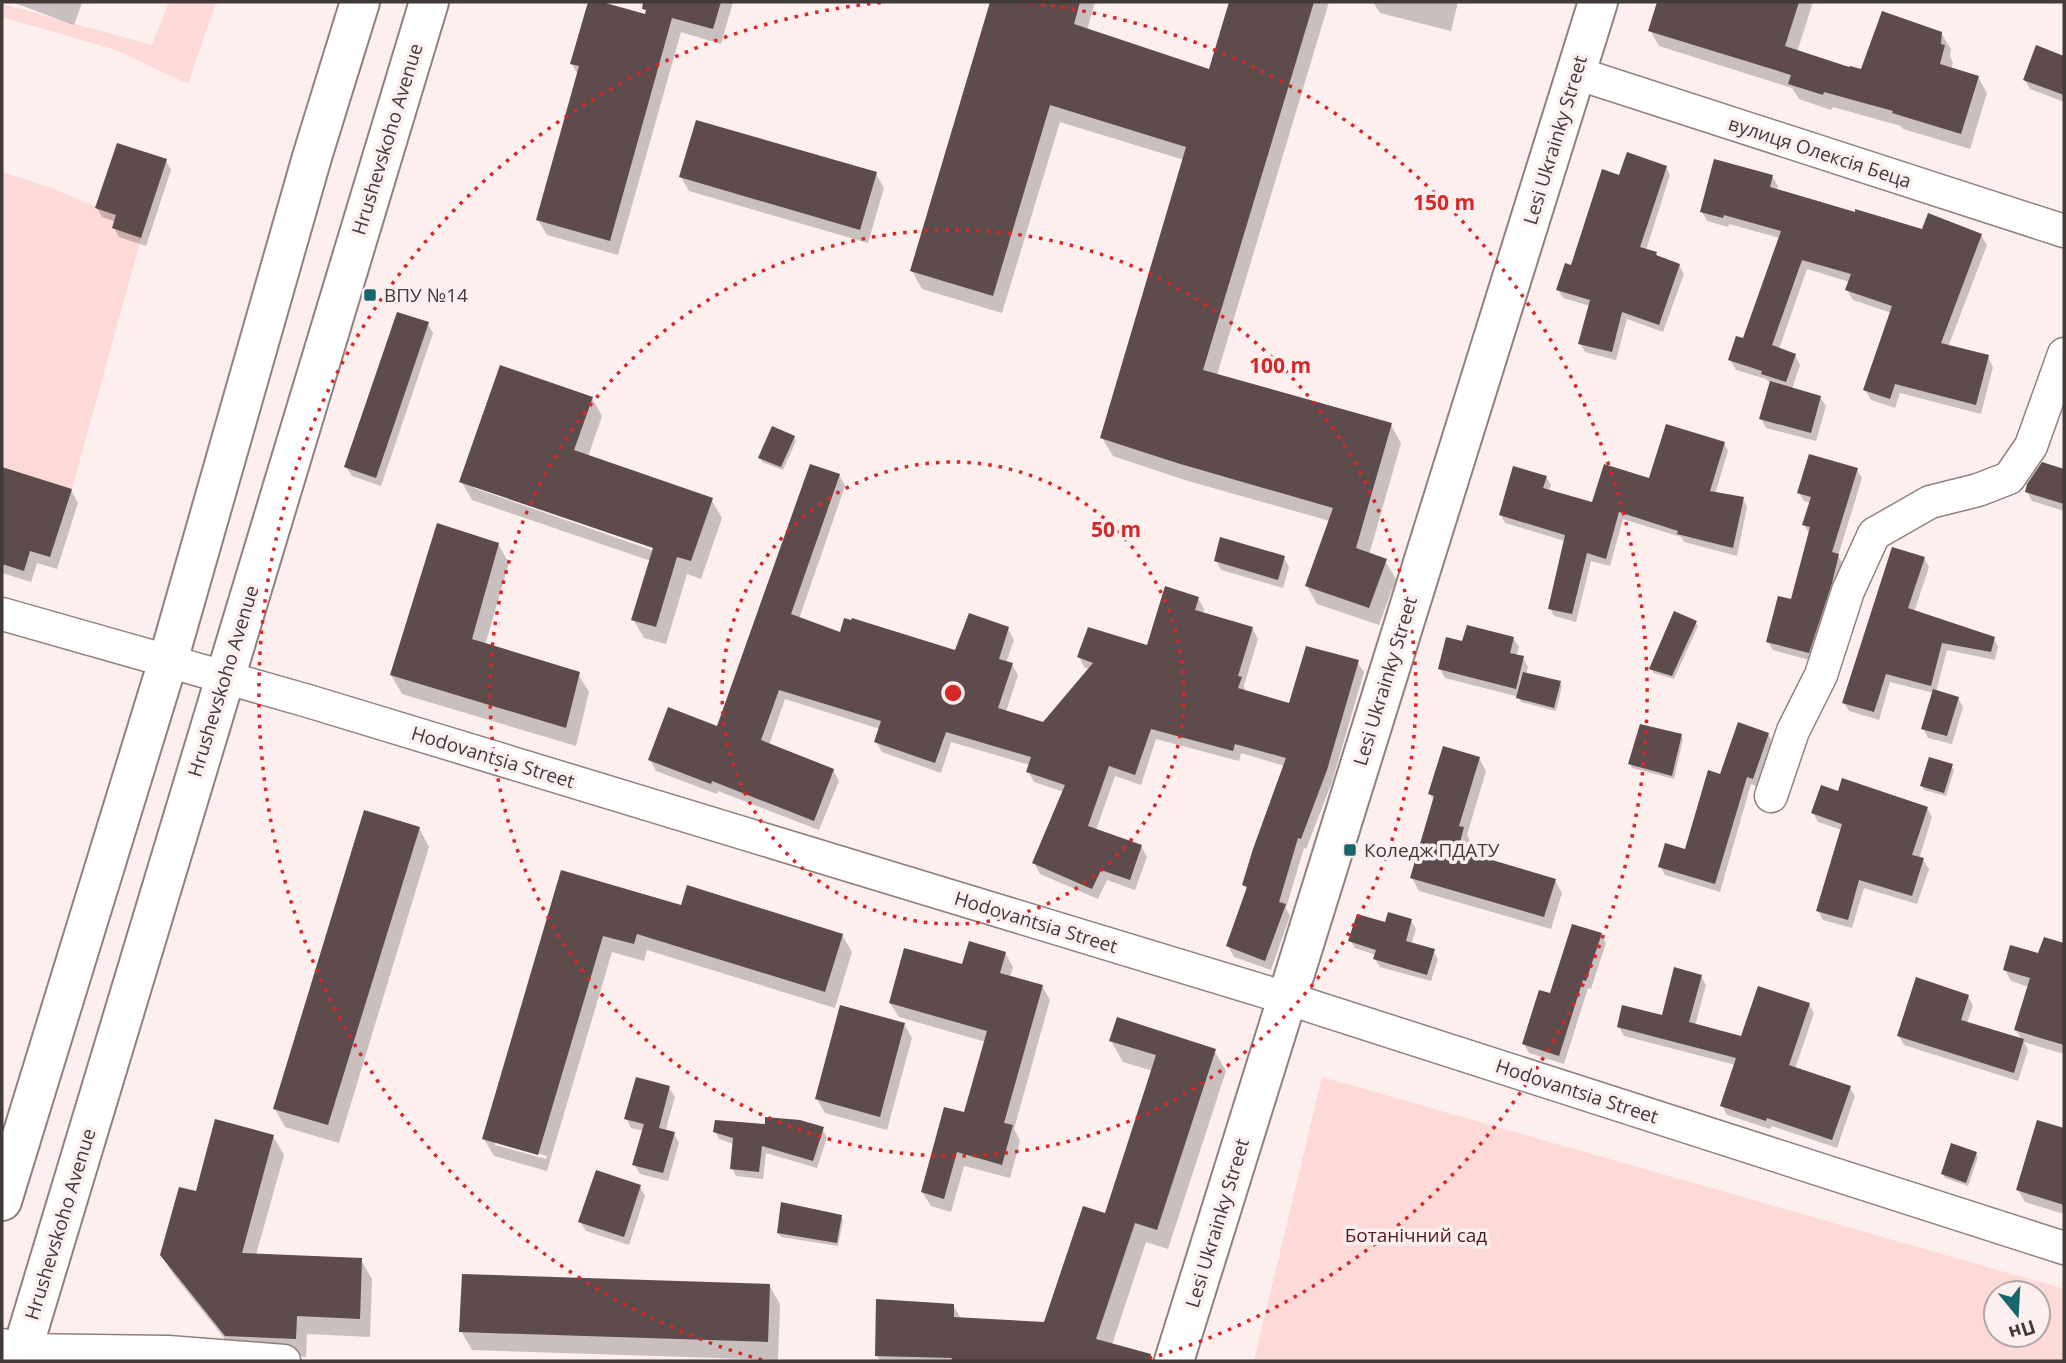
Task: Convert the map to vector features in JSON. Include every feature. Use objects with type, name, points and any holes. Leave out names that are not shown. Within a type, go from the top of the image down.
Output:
[{"type":"main road","points":[[2,1200],[168,661],[312,157],[360,2]]},
{"type":"main road","name":"Hrushevskoho Avenue","points":[[19,1355],[429,2]]},
{"type":"main road","name":"Lesi Ukrainky Street","points":[[1174,1361],[1598,2]]},
{"type":"street","name":"вулиця Олексія Беца","points":[[1576,73],[2064,231]]},
{"type":"street","points":[[1771,796],[1793,731],[1821,675],[1848,591],[1874,534],[1930,502],[1979,490],[2009,478],[2031,446],[2064,354]]},
{"type":"street","name":"Hodovantsia Street","points":[[2,614],[168,661],[1286,998],[2064,1248]]},
{"type":"street","points":[[19,1355],[168,1352],[284,1361]]},
{"type":"green space","points":[[169,2],[216,2],[188,84],[116,50],[2,17],[2,4],[152,45]]},
{"type":"green space","points":[[2,172],[51,188],[116,215],[112,228],[141,238],[72,489],[2,467]]},
{"type":"green space","name":"Ботанічний сад","points":[[1322,1077],[2029,1279],[1982,1279],[1982,1349],[2052,1349],[2052,1286],[2064,1289],[2064,1361],[1254,1361]]},
{"type":"building","points":[[588,2],[602,2],[645,14],[646,10],[642,9],[643,2],[721,2],[713,29],[672,18],[610,241],[536,220],[579,66],[570,64]]},
{"type":"building","points":[[990,2],[1080,2],[1074,24],[1209,69],[1229,2],[1314,2],[1203,370],[1392,423],[1356,548],[1387,559],[1369,608],[1305,586],[1333,508],[1100,438],[1186,147],[1050,105],[993,296],[910,271]]},
{"type":"building","points":[[1657,2],[1799,2],[1785,46],[1861,69],[1882,11],[1942,32],[1941,44],[1945,45],[1940,64],[1979,76],[1961,134],[1892,113],[1893,111],[1788,84],[1791,75],[1648,31]]},
{"type":"building","points":[[2036,45],[2064,56],[2064,95],[2023,80]]},
{"type":"building","points":[[696,120],[877,172],[860,230],[679,177]]},
{"type":"building","points":[[117,143],[167,159],[141,238],[112,228],[116,215],[95,208]]},
{"type":"building","points":[[1627,152],[1667,166],[1640,247],[1680,264],[1659,325],[1622,312],[1612,352],[1578,344],[1590,300],[1556,290],[1565,263],[1571,265],[1602,169],[1619,175]]},
{"type":"building","points":[[1714,159],[1773,175],[1770,187],[1855,212],[1855,209],[1922,229],[1928,213],[1982,234],[1941,343],[1989,355],[1976,405],[1895,384],[1890,399],[1863,390],[1892,306],[1845,290],[1851,274],[1802,260],[1772,345],[1796,354],[1786,382],[1728,360],[1736,336],[1743,338],[1781,231],[1724,215],[1723,218],[1700,212]]},
{"type":"building","points":[[397,312],[429,322],[376,478],[344,467]]},
{"type":"building","points":[[500,365],[593,397],[574,450],[713,498],[691,561],[677,557],[656,627],[631,620],[653,548],[459,482]]},
{"type":"building","points":[[1770,381],[1821,396],[1811,433],[1759,419]]},
{"type":"building","points":[[1666,424],[1725,442],[1710,491],[1744,497],[1733,548],[1677,534],[1678,531],[1619,512],[1606,559],[1587,553],[1572,614],[1548,609],[1565,535],[1499,515],[1513,466],[1547,476],[1543,488],[1592,502],[1604,464],[1649,478]]},
{"type":"building","points":[[772,426],[795,436],[781,467],[758,458]]},
{"type":"building","points":[[1809,454],[1858,468],[1832,552],[1839,554],[1832,583],[1809,653],[1766,642],[1778,596],[1791,599],[1810,527],[1802,525],[1811,497],[1797,493]]},
{"type":"building","points":[[2042,462],[2064,469],[2064,504],[2025,492],[2027,484]]},
{"type":"building","points":[[810,464],[840,474],[791,614],[840,632],[844,618],[852,618],[955,650],[969,613],[1009,627],[999,659],[1013,663],[998,708],[1043,722],[1093,663],[1077,657],[1088,627],[1147,645],[1165,586],[1199,597],[1195,610],[1253,627],[1238,676],[1242,677],[1238,688],[1289,703],[1306,646],[1359,660],[1327,770],[1301,839],[1298,838],[1279,902],[1286,904],[1265,961],[1226,946],[1247,887],[1242,885],[1253,849],[1286,758],[1235,744],[1233,751],[1151,729],[1135,775],[1109,766],[1088,826],[1142,845],[1130,880],[1101,870],[1092,889],[1032,863],[1065,785],[1026,772],[1031,757],[946,732],[935,763],[874,742],[881,721],[779,690],[761,740],[834,769],[814,821],[712,781],[711,784],[648,760],[668,707],[717,726]]},
{"type":"building","points":[[2,467],[72,489],[50,557],[30,551],[24,571],[2,564]]},
{"type":"building","points":[[437,523],[499,543],[472,639],[580,672],[566,728],[390,675]]},
{"type":"building","points":[[1220,537],[1285,556],[1278,580],[1214,561]]},
{"type":"building","points":[[1892,547],[1925,557],[1908,608],[1995,637],[1991,652],[1942,643],[1931,686],[1886,674],[1874,712],[1842,703]]},
{"type":"building","points":[[1674,611],[1697,621],[1672,676],[1649,669]]},
{"type":"building","points":[[1467,625],[1514,637],[1510,653],[1524,656],[1516,689],[1438,669],[1446,637],[1462,641]]},
{"type":"building","points":[[1523,672],[1561,681],[1554,708],[1516,698]]},
{"type":"building","points":[[1933,689],[1959,697],[1947,736],[1921,729]]},
{"type":"building","points":[[1738,722],[1769,733],[1753,779],[1747,777],[1715,884],[1658,867],[1665,843],[1685,849],[1708,770],[1720,774]]},
{"type":"building","points":[[1640,724],[1682,734],[1672,776],[1628,764]]},
{"type":"building","points":[[1443,746],[1480,757],[1459,826],[1464,827],[1458,850],[1556,879],[1544,917],[1410,878],[1434,796],[1428,794]]},
{"type":"building","points":[[1929,757],[1953,764],[1944,793],[1920,786]]},
{"type":"building","points":[[1842,778],[1928,807],[1912,855],[1924,858],[1912,896],[1859,880],[1848,920],[1816,911],[1842,824],[1811,813],[1821,785],[1838,791]]},
{"type":"building","points":[[364,810],[420,827],[328,1125],[273,1109]]},
{"type":"building","points":[[561,870],[681,905],[687,885],[843,934],[825,992],[637,934],[634,944],[603,936],[538,1155],[482,1139]]},
{"type":"building","points":[[1388,912],[1412,919],[1406,941],[1435,949],[1427,975],[1373,959],[1376,950],[1348,941],[1357,914],[1385,922]]},
{"type":"building","points":[[1572,924],[1602,933],[1586,981],[1583,980],[1559,1056],[1522,1044],[1539,990],[1550,993]]},
{"type":"building","points":[[2044,937],[2064,943],[2064,1045],[2014,1030],[2030,978],[2003,970],[2010,945],[2038,953]]},
{"type":"building","points":[[969,941],[1006,952],[1000,973],[1043,985],[1004,1123],[1013,1125],[1002,1165],[957,1152],[944,1199],[921,1192],[944,1107],[964,1112],[987,1031],[889,1003],[904,948],[962,964]]},
{"type":"building","points":[[1674,967],[1702,975],[1689,1022],[1741,1036],[1758,986],[1810,1003],[1789,1065],[1851,1086],[1832,1140],[1767,1118],[1766,1121],[1720,1106],[1736,1058],[1617,1027],[1622,1005],[1662,1015]]},
{"type":"building","points":[[1916,977],[1969,995],[1961,1020],[2024,1039],[2014,1073],[1897,1036]]},
{"type":"building","points":[[840,1005],[905,1023],[880,1117],[815,1099]]},
{"type":"building","points":[[1117,1017],[1216,1049],[1157,1230],[1135,1223],[1096,1339],[1151,1354],[1150,1361],[951,1361],[952,1358],[875,1356],[876,1299],[954,1304],[954,1317],[1044,1322],[1083,1206],[1105,1213],[1156,1055],[1109,1041]]},
{"type":"building","points":[[636,1077],[670,1086],[659,1128],[675,1132],[663,1173],[632,1165],[644,1124],[624,1119]]},
{"type":"building","points":[[765,1117],[800,1120],[824,1127],[813,1161],[762,1146],[759,1172],[730,1169],[733,1138],[713,1132],[715,1120],[765,1124]]},
{"type":"building","points":[[215,1119],[274,1135],[242,1253],[362,1258],[360,1319],[297,1316],[296,1339],[225,1336],[160,1255],[179,1187],[196,1191]]},
{"type":"building","points":[[2037,1120],[2064,1128],[2064,1205],[2016,1190]]},
{"type":"building","points":[[1951,1143],[1977,1152],[1966,1183],[1941,1174]]},
{"type":"building","points":[[596,1170],[641,1185],[624,1237],[578,1222]]},
{"type":"building","points":[[781,1202],[842,1215],[837,1243],[777,1233]]},
{"type":"building","points":[[462,1274],[770,1284],[768,1342],[459,1332]]},
{"type":"place","name":"ВПУ №14","points":[[370,295]]},
{"type":"place","name":"Коледж ПДАТУ","points":[[1350,850]]}]
